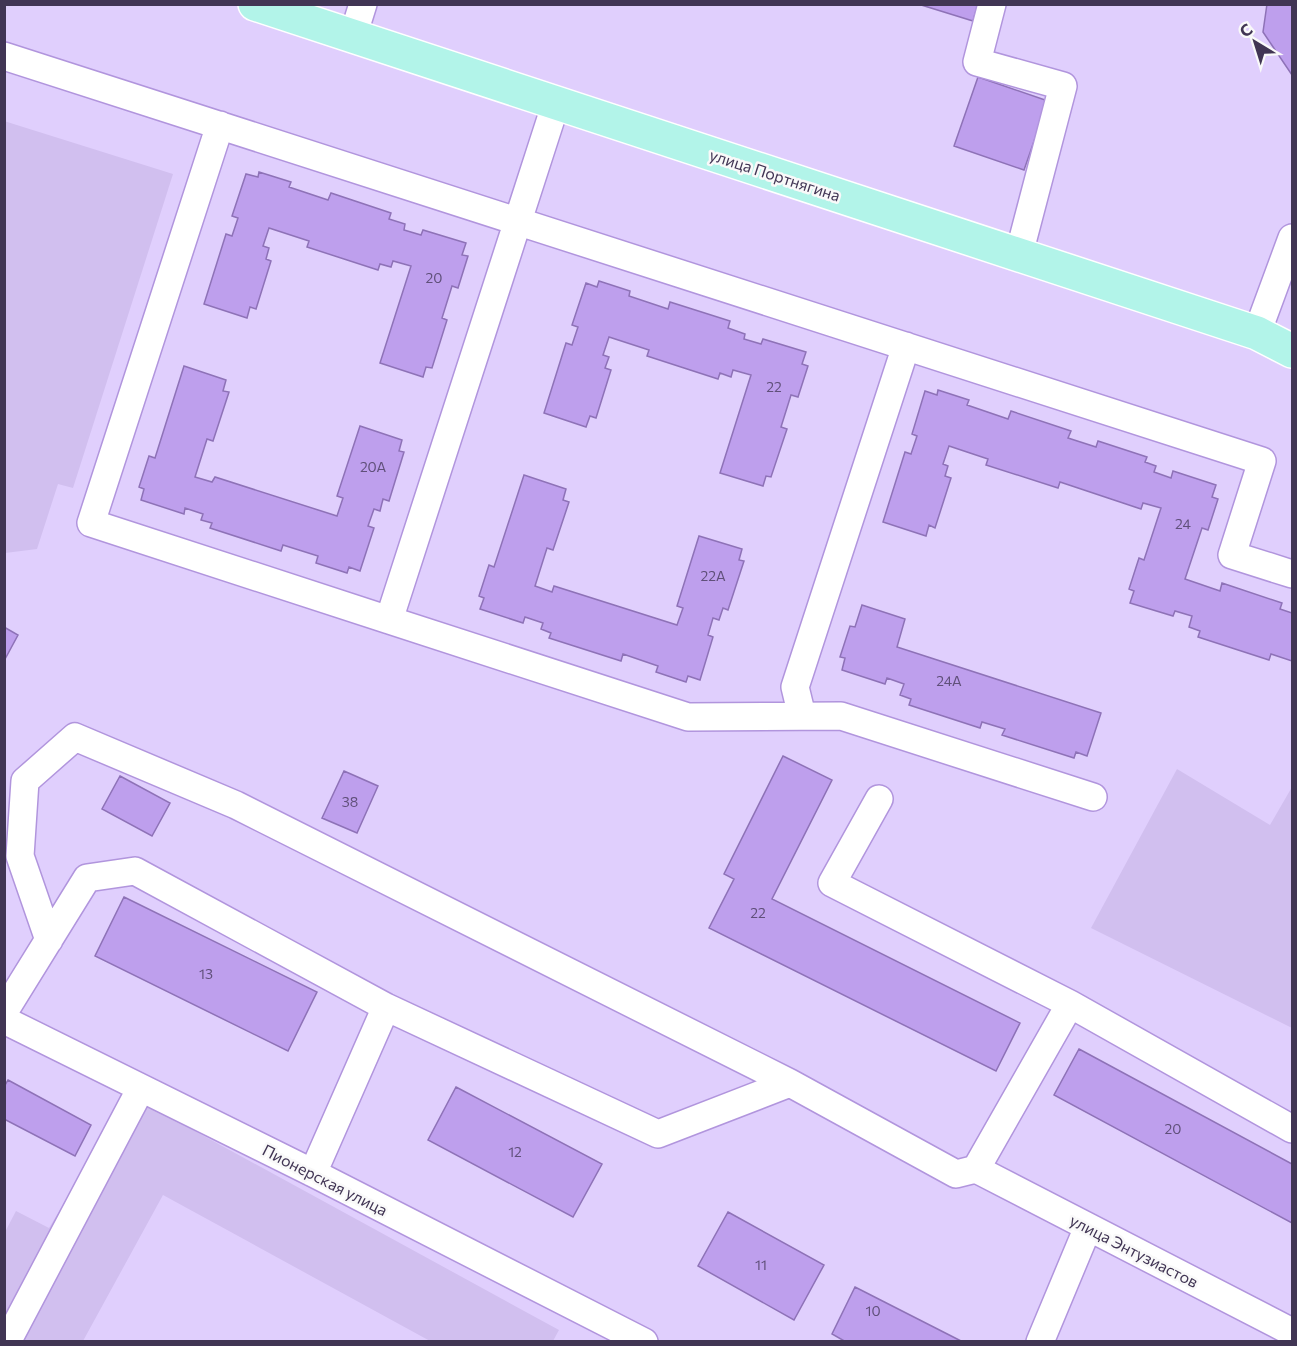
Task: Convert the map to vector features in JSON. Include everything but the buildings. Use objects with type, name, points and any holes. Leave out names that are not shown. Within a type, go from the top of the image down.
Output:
[{"type":"main road","name":"улица Портнягина","points":[[255,4],[1257,333],[1293,351]]},
{"type":"street","points":[[353,36],[363,4]]},
{"type":"street","points":[[992,4],[977,62],[1063,86],[1019,255]]},
{"type":"street","points":[[4,56],[1262,460],[1232,555],[1293,574]]},
{"type":"street","points":[[389,620],[556,103]]},
{"type":"street","points":[[220,125],[91,524],[688,717],[841,716],[1093,797]]},
{"type":"street","points":[[1257,333],[1293,238]]},
{"type":"street","points":[[802,716],[795,687],[906,346]]},
{"type":"street","points":[[49,940],[20,856],[25,781],[75,737],[236,805],[790,1083],[956,1174],[976,1169],[1070,1004]]},
{"type":"street","points":[[879,799],[832,883],[1070,1004],[1293,1130]]},
{"type":"street","points":[[4,1012],[87,878],[135,871],[386,1006],[658,1134],[790,1083]]},
{"type":"street","points":[[313,1173],[386,1006]]},
{"type":"street","name":"Пионерская улица","points":[[4,1020],[644,1341]]},
{"type":"street","points":[[7,1341],[141,1088]]},
{"type":"street","name":"улица Энтузиастов","points":[[976,1169],[1293,1332]]},
{"type":"street","points":[[1040,1341],[1088,1227]]},
{"type":"shaded area","points":[[4,121],[173,174],[73,488],[58,484],[37,549],[5,553]]},
{"type":"shaded area","points":[[1177,769],[1270,825],[1292,787],[1292,1028],[1091,928]]},
{"type":"shaded area","points":[[129,1095],[559,1330],[553,1341],[430,1341],[163,1195],[83,1341],[5,1342],[5,1232],[16,1211],[49,1228]]}]
